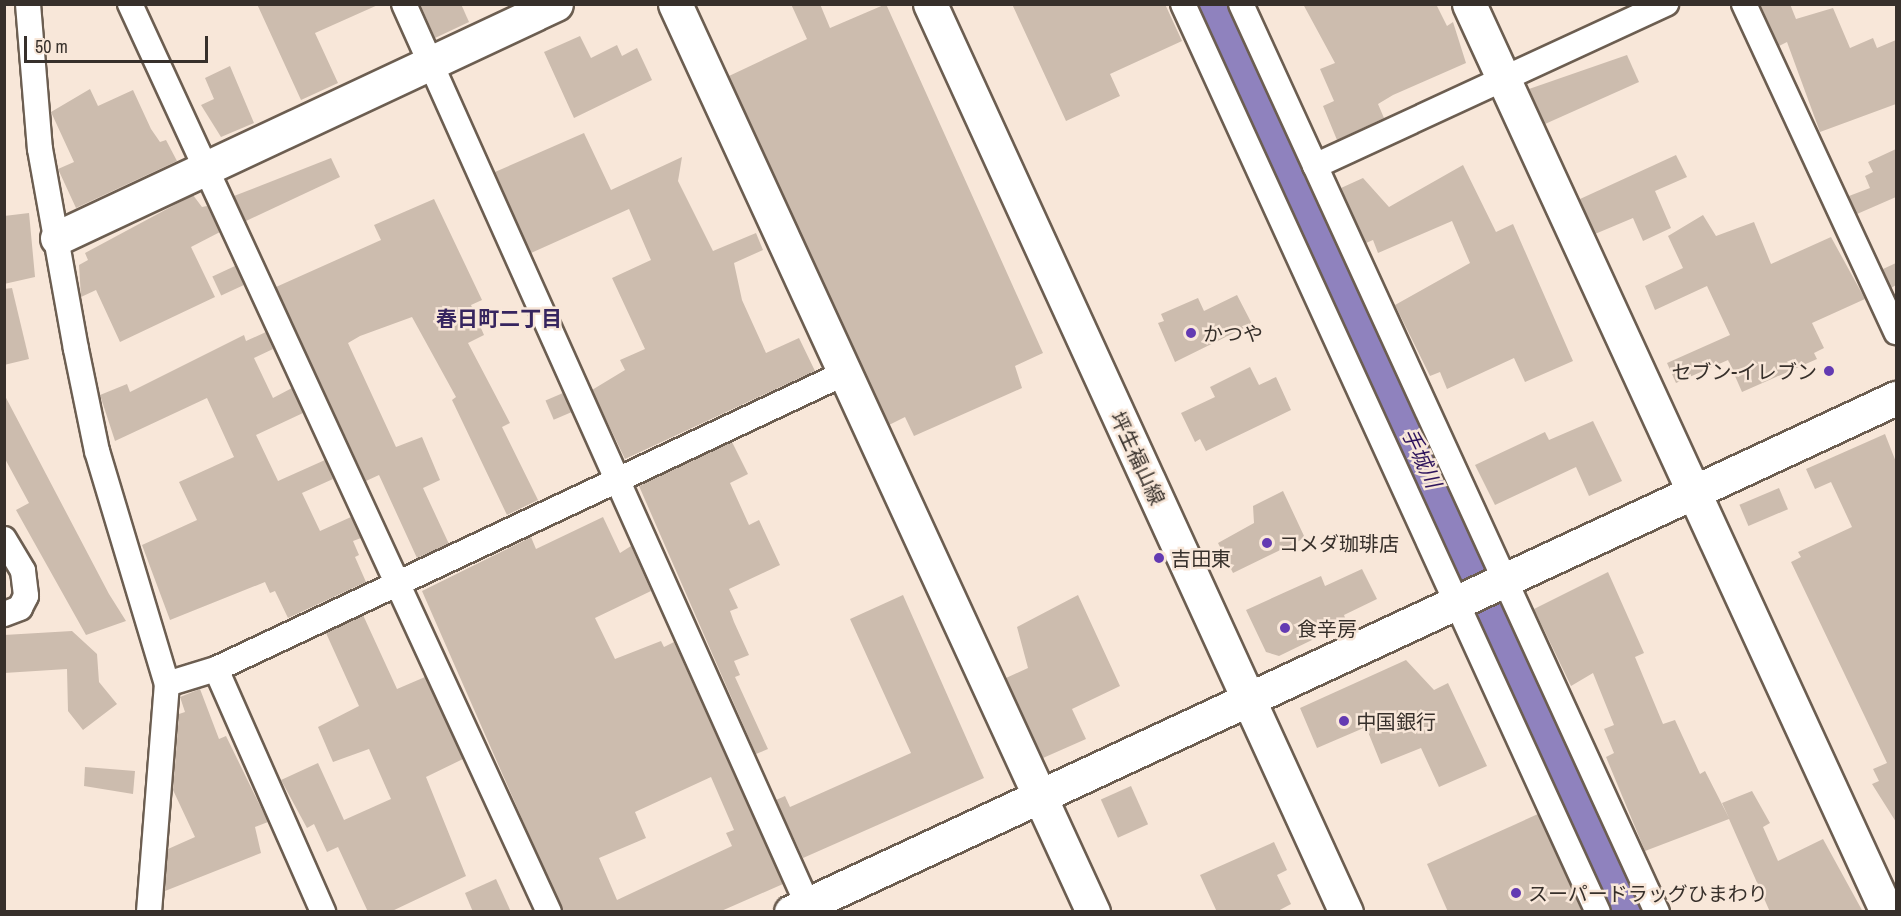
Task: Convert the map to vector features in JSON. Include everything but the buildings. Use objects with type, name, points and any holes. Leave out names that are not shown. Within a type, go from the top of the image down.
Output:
[{"type":"street","points":[[28,4],[40,149],[97,451],[167,684],[149,912]]},
{"type":"street","points":[[130,4],[204,169],[549,912]]},
{"type":"street","points":[[404,4],[617,481],[803,909],[1250,702],[1480,591],[1693,495],[1896,398]]},
{"type":"street","points":[[57,238],[556,4]]},
{"type":"street","points":[[675,4],[1093,912]]},
{"type":"street","name":"坪生福山線","points":[[930,4],[1346,912]]},
{"type":"street","points":[[1183,4],[1480,591],[1658,912]]},
{"type":"street","points":[[1241,4],[1315,166],[1480,591],[1598,912]]},
{"type":"street","points":[[1469,4],[1693,495],[1887,912]]},
{"type":"street","points":[[1315,166],[1504,81],[1666,4]]},
{"type":"street","points":[[1744,4],[1896,332]]},
{"type":"street","points":[[167,684],[216,669],[396,582],[845,373]]},
{"type":"street","points":[[4,539],[23,571],[26,596],[20,608],[4,614]]},
{"type":"street","points":[[216,669],[323,912]]},
{"type":"waterway","name":"手城川","points":[[1213,4],[1628,912]]},
{"type":"place","name":"かつや","points":[[1191,333]]},
{"type":"place","name":"セブン-イレブン","points":[[1829,371]]},
{"type":"place","name":"コメダ珈琲店","points":[[1267,543]]},
{"type":"place","name":"吉田東","points":[[1159,558]]},
{"type":"place","name":"食辛房","points":[[1285,628]]},
{"type":"place","name":"中国銀行","points":[[1344,721]]},
{"type":"place","name":"スーパードラッグひまわり","points":[[1516,893]]},
{"type":"district","name":"春日町二丁目","points":[[499,319]]}]
